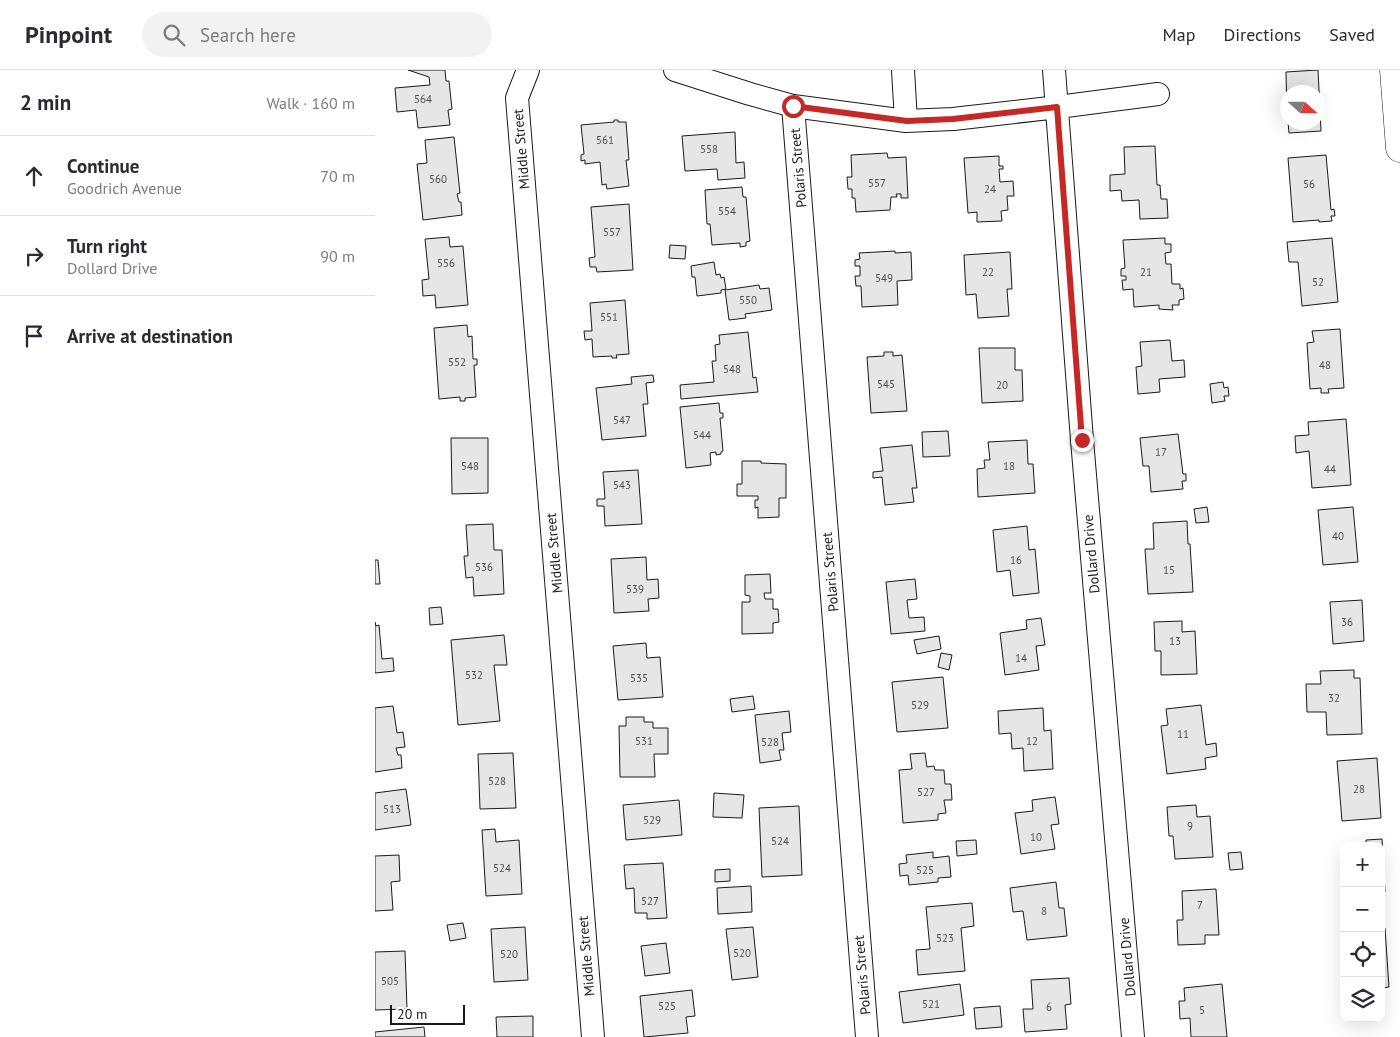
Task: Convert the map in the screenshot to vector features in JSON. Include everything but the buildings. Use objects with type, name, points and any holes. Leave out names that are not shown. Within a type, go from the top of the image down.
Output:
[{"type":"street","name":"Middle Street","points":[[528,70],[517,98],[593,1037]]},
{"type":"street","points":[[675,70],[793,106],[907,121],[953,119],[1158,94]]},
{"type":"street","points":[[903,70],[907,121]]},
{"type":"street","name":"Dollard Drive","points":[[1054,70],[1082,440],[1133,1037]]},
{"type":"street","points":[[1393,70],[1400,148]]},
{"type":"street","name":"Polaris Street","points":[[793,106],[867,1037]]},
{"type":"route","points":[[793,106],[907,121],[953,119],[1057,107],[1082,440]]}]
